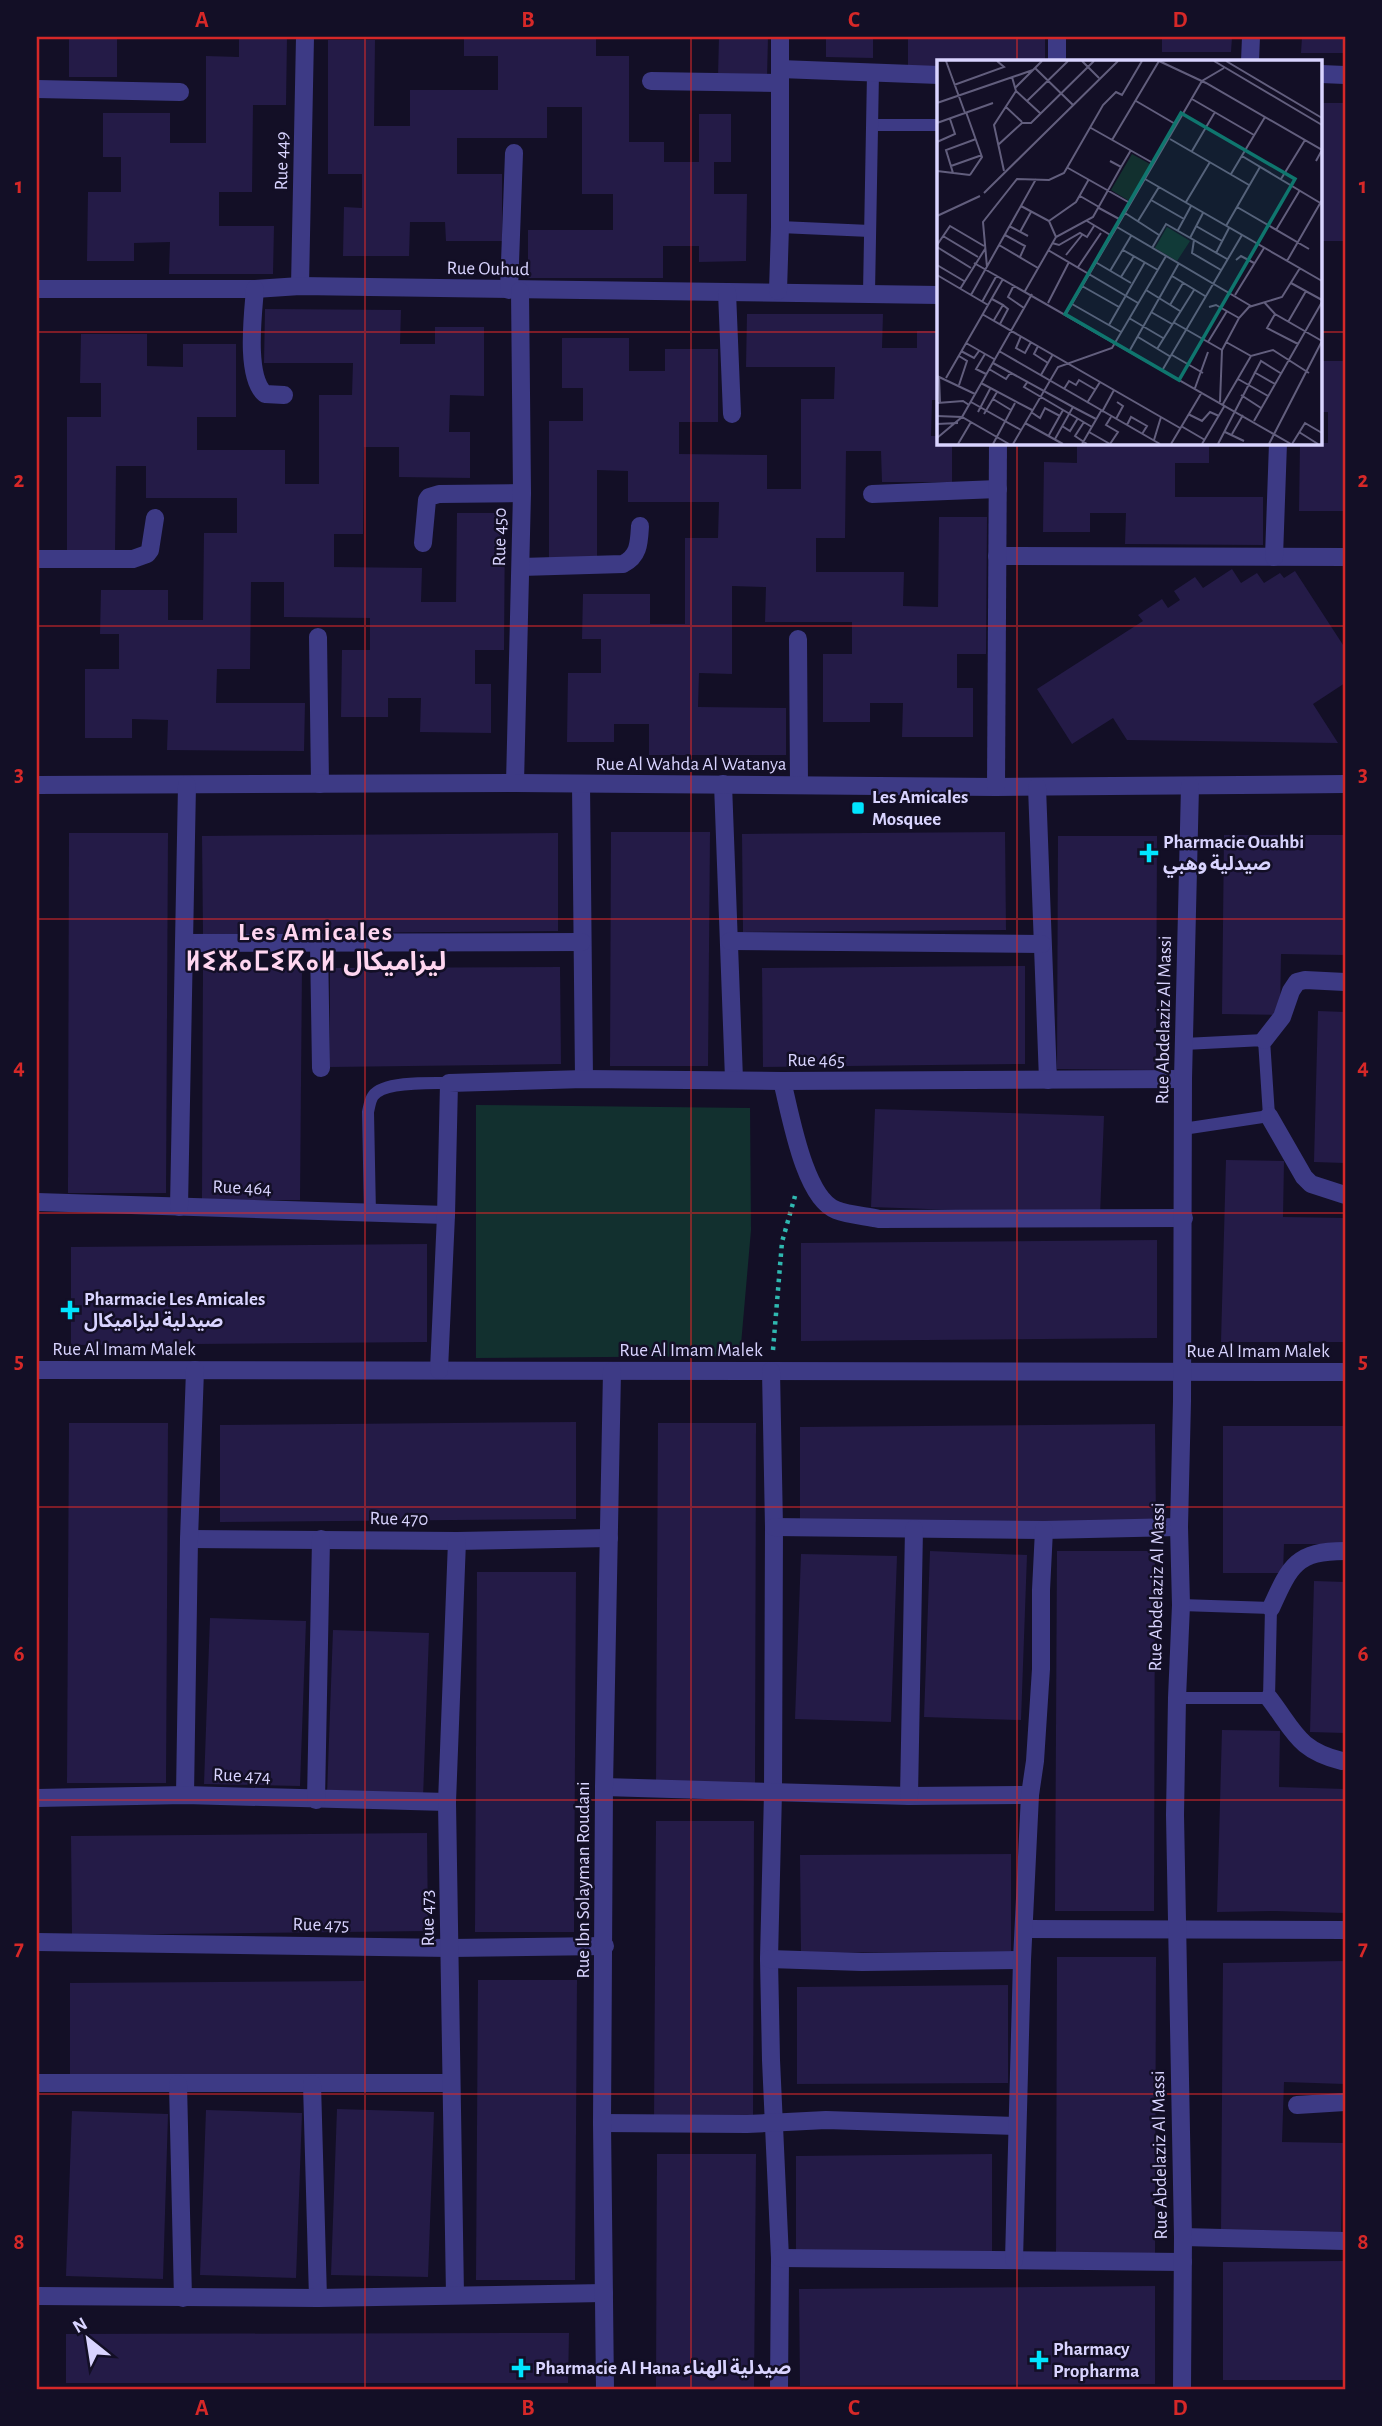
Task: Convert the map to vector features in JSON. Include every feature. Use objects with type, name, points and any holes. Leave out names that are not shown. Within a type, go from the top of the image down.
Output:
[{"type":"street","name":"Rue 449","points":[[300,286],[305,37]]},
{"type":"street","points":[[778,291],[780,37]]},
{"type":"street","points":[[1057,37],[1057,60]]},
{"type":"street","points":[[1250,60],[1251,37]]},
{"type":"street","points":[[651,81],[873,73],[937,75]]},
{"type":"street","points":[[1322,74],[1345,75]]},
{"type":"street","points":[[37,89],[180,92]]},
{"type":"street","name":"Rue 450","points":[[514,153],[514,290],[522,493],[515,783]]},
{"type":"street","name":"Rue Ouhud","points":[[37,289],[255,289],[300,286],[937,295]]},
{"type":"street","points":[[255,289],[252,331],[257,382],[265,394],[284,396]]},
{"type":"street","points":[[727,292],[732,414]]},
{"type":"street","points":[[996,787],[998,444]]},
{"type":"street","points":[[1274,557],[1278,444]]},
{"type":"street","points":[[872,494],[998,489]]},
{"type":"street","points":[[423,543],[429,497],[439,494],[522,493]]},
{"type":"street","points":[[37,559],[141,557],[150,550],[155,517]]},
{"type":"street","points":[[521,567],[623,564],[634,556],[639,545],[640,526]]},
{"type":"street","points":[[997,556],[1345,558]]},
{"type":"street","points":[[318,637],[320,784]]},
{"type":"street","points":[[798,639],[799,785]]},
{"type":"street","name":"Rue Al Wahda Al Watanya","points":[[37,785],[515,783],[1037,787],[1345,784]]},
{"type":"street","points":[[581,784],[584,1079]]},
{"type":"street","points":[[179,1207],[187,785]]},
{"type":"street","points":[[723,785],[734,1079]]},
{"type":"street","name":"Rue Abdelaziz Al Massi","points":[[1182,2389],[1183,2237],[1175,1815],[1181,1605],[1179,1527],[1184,1218],[1183,1079],[1190,786]]},
{"type":"street","points":[[1037,787],[1048,1080]]},
{"type":"street","points":[[730,941],[1042,944]]},
{"type":"street","points":[[186,943],[582,943]]},
{"type":"street","points":[[319,944],[321,1068]]},
{"type":"street","points":[[1264,1040],[1282,1017],[1297,982],[1345,982]]},
{"type":"street","name":"Rue 465","points":[[449,1083],[584,1079],[1183,1079]]},
{"type":"street","points":[[782,1081],[803,1165],[815,1189],[834,1210],[879,1219],[1184,1218]]},
{"type":"street","points":[[439,1370],[449,1083]]},
{"type":"street","points":[[1269,1116],[1304,1177],[1311,1184],[1345,1195]]},
{"type":"street","name":"Rue 464","points":[[37,1202],[446,1215]]},
{"type":"street","name":"Rue Al Imam Malek","points":[[37,1370],[1345,1372]]},
{"type":"street","points":[[184,1795],[195,1370]]},
{"type":"street","name":"Rue Ibn Solayman Roudani","points":[[606,2389],[602,2123],[611,1371]]},
{"type":"street","points":[[771,1371],[774,1527],[769,1959],[780,2258],[779,2389]]},
{"type":"street","points":[[774,1527],[1044,1530],[1179,1527]]},
{"type":"street","points":[[909,1796],[914,1529]]},
{"type":"street","points":[[1014,2260],[1022,1960],[1030,1795],[1041,1669],[1044,1530]]},
{"type":"street","name":"Rue 470","points":[[189,1539],[457,1541],[609,1538]]},
{"type":"street","points":[[316,1800],[321,1539]]},
{"type":"street","name":"Rue 473","points":[[455,2295],[447,1802],[457,1541]]},
{"type":"street","points":[[1271,1608],[1293,1565],[1315,1554],[1345,1551]]},
{"type":"street","points":[[1269,1698],[1308,1748],[1321,1756],[1342,1761]]},
{"type":"street","points":[[604,1787],[909,1796],[1030,1795]]},
{"type":"street","name":"Rue 474","points":[[37,1798],[184,1795],[447,1802]]},
{"type":"street","points":[[1025,1929],[1345,1930]]},
{"type":"street","name":"Rue 475","points":[[37,1942],[450,1948],[605,1946]]},
{"type":"street","points":[[769,1959],[862,1962],[1022,1960]]},
{"type":"street","points":[[37,2083],[451,2083]]},
{"type":"street","points":[[178,2084],[183,2298]]},
{"type":"street","points":[[312,2084],[318,2298]]},
{"type":"street","points":[[1297,2105],[1345,2102]]},
{"type":"street","points":[[602,2123],[747,2124],[826,2120],[1016,2126]]},
{"type":"street","points":[[1183,2237],[1345,2241]]},
{"type":"street","points":[[780,2258],[1183,2262]]},
{"type":"street","points":[[37,2296],[318,2298],[604,2293]]},
{"type":"lane","points":[[869,293],[873,73]]},
{"type":"lane","points":[[873,125],[937,125]]},
{"type":"lane","points":[[780,227],[870,231]]},
{"type":"lane","points":[[1184,1044],[1264,1040],[1269,1116],[1184,1129]]},
{"type":"lane","points":[[370,1213],[368,1112],[372,1097],[395,1085],[449,1083]]},
{"type":"lane","points":[[1177,1698],[1269,1698],[1271,1608],[1181,1605]]},
{"type":"path","points":[[771,1371],[782,1242],[803,1165]]},
{"type":"green space","points":[[476,1105],[750,1108],[751,1230],[740,1356],[476,1358]]},
{"type":"building","points":[[69,37],[117,37],[117,77],[69,77]]},
{"type":"building","points":[[239,37],[287,37],[286,105],[253,105],[252,192],[219,192],[219,226],[274,226],[273,274],[169,274],[170,242],[134,243],[134,261],[87,261],[88,192],[121,192],[121,157],[103,157],[103,113],[170,113],[170,143],[206,143],[206,56],[239,57]]},
{"type":"building","points":[[464,37],[596,37],[596,56],[629,56],[629,142],[664,142],[664,162],[699,162],[699,114],[731,114],[731,162],[714,162],[714,194],[747,194],[746,261],[699,262],[699,246],[663,246],[663,278],[528,278],[528,230],[613,230],[613,194],[582,194],[582,107],[547,107],[547,138],[457,138],[457,174],[502,174],[502,241],[446,241],[445,222],[410,222],[409,256],[343,256],[344,207],[362,208],[362,174],[328,174],[328,40],[375,40],[374,126],[410,126],[410,90],[498,90],[498,56],[464,56]]},
{"type":"building","points":[[719,37],[768,37],[767,77],[718,77]]},
{"type":"building","points":[[826,37],[873,37],[873,58],[826,57]]},
{"type":"building","points":[[908,37],[1045,37],[1045,60],[937,60],[937,70],[908,70]]},
{"type":"building","points":[[1162,37],[1232,37],[1231,52],[1162,52]]},
{"type":"building","points":[[1302,37],[1345,37],[1345,53],[1301,53]]},
{"type":"building","points":[[1322,103],[1345,103],[1345,241],[1322,241]]},
{"type":"building","points":[[265,309],[401,310],[400,344],[435,344],[435,327],[484,327],[484,396],[450,395],[449,432],[470,432],[470,478],[399,477],[399,447],[364,447],[363,534],[334,534],[334,567],[422,568],[421,602],[456,602],[457,513],[505,513],[504,650],[475,650],[475,684],[491,684],[491,733],[420,732],[421,698],[388,698],[388,717],[341,717],[342,650],[370,650],[370,618],[284,617],[284,582],[251,582],[250,669],[217,669],[216,703],[305,703],[304,751],[167,750],[168,720],[132,719],[132,738],[85,738],[85,669],[119,669],[119,634],[100,634],[101,590],[168,590],[168,620],[203,620],[204,533],[237,533],[237,498],[146,498],[146,466],[116,466],[115,554],[67,554],[67,417],[101,417],[101,383],[80,383],[81,334],[147,334],[147,366],[183,367],[183,344],[236,344],[236,417],[197,417],[197,450],[285,450],[285,484],[319,484],[319,395],[352,395],[353,363],[264,363]]},
{"type":"building","points":[[747,314],[883,314],[882,348],[917,348],[917,331],[937,331],[937,400],[932,400],[931,436],[937,436],[937,444],[952,444],[952,482],[882,482],[881,451],[846,451],[845,538],[816,538],[816,572],[904,572],[903,606],[938,607],[939,517],[987,517],[986,654],[957,654],[957,688],[973,688],[973,737],[902,737],[903,703],[870,703],[870,722],[823,722],[823,654],[852,654],[852,622],[765,622],[766,587],[732,586],[732,674],[699,673],[698,707],[786,708],[786,755],[649,755],[649,724],[614,724],[614,742],[567,742],[568,673],[601,673],[601,639],[582,639],[583,594],[650,594],[650,624],[685,624],[685,538],[718,538],[719,502],[628,502],[628,471],[597,470],[597,559],[549,558],[549,421],[583,421],[583,388],[562,388],[562,338],[629,338],[629,371],[665,371],[665,349],[718,349],[718,422],[679,422],[679,454],[767,455],[767,489],[801,489],[801,399],[834,399],[835,367],[746,367]]},
{"type":"building","points":[[1322,361],[1345,361],[1345,511],[1299,511],[1300,444],[1328,443],[1328,412],[1322,412]]},
{"type":"building","points":[[1077,444],[1209,444],[1209,463],[1175,463],[1175,497],[1263,497],[1263,545],[1125,544],[1126,513],[1090,513],[1090,532],[1043,532],[1044,462],[1077,463]]},
{"type":"building","points":[[1232,569],[1241,583],[1257,573],[1264,583],[1280,573],[1284,578],[1295,571],[1345,648],[1345,683],[1313,704],[1338,743],[1127,740],[1113,718],[1072,744],[1037,689],[1143,621],[1138,615],[1162,599],[1168,608],[1180,600],[1174,591],[1195,577],[1203,588]]},
{"type":"building","points":[[611,832],[710,832],[708,1066],[610,1066]]},
{"type":"building","points":[[1005,832],[1006,930],[743,932],[742,834]]},
{"type":"building","points":[[69,833],[168,833],[166,1193],[68,1193]]},
{"type":"building","points":[[558,833],[558,931],[203,934],[202,836]]},
{"type":"building","points":[[1224,835],[1345,835],[1345,955],[1281,954],[1280,1015],[1222,1014]]},
{"type":"building","points":[[1058,836],[1157,836],[1156,1070],[1057,1069]]},
{"type":"building","points":[[203,966],[302,966],[300,1200],[202,1200]]},
{"type":"building","points":[[1025,966],[1025,1064],[763,1067],[762,968]]},
{"type":"building","points":[[560,967],[561,1064],[330,1067],[330,968]]},
{"type":"building","points":[[1318,1011],[1345,1012],[1345,1163],[1314,1162]]},
{"type":"building","points":[[875,1109],[1104,1116],[1100,1215],[871,1207]]},
{"type":"building","points":[[1226,1160],[1284,1161],[1283,1217],[1345,1218],[1345,1342],[1221,1342]]},
{"type":"building","points":[[1157,1240],[1157,1338],[801,1341],[801,1243]]},
{"type":"building","points":[[427,1244],[427,1342],[71,1345],[71,1247]]},
{"type":"building","points":[[576,1422],[576,1519],[220,1522],[220,1425]]},
{"type":"building","points":[[69,1423],[168,1423],[166,1783],[67,1783]]},
{"type":"building","points":[[658,1423],[756,1423],[755,1783],[656,1783]]},
{"type":"building","points":[[1155,1424],[1156,1522],[800,1525],[800,1427]]},
{"type":"building","points":[[1223,1426],[1345,1426],[1345,1544],[1284,1544],[1283,1573],[1223,1573]]},
{"type":"building","points":[[930,1551],[1027,1555],[1021,1720],[924,1717]]},
{"type":"building","points":[[1057,1551],[1155,1551],[1154,1911],[1055,1911]]},
{"type":"building","points":[[801,1554],[897,1556],[891,1722],[795,1719]]},
{"type":"building","points":[[477,1572],[576,1572],[574,1932],[475,1932]]},
{"type":"building","points":[[1314,1581],[1345,1582],[1345,1733],[1310,1732]]},
{"type":"building","points":[[210,1618],[306,1621],[300,1786],[204,1784]]},
{"type":"building","points":[[333,1630],[429,1633],[423,1798],[327,1795]]},
{"type":"building","points":[[1222,1730],[1280,1731],[1279,1787],[1345,1789],[1345,1913],[1217,1912]]},
{"type":"building","points":[[656,1821],[754,1821],[753,2122],[654,2122]]},
{"type":"building","points":[[427,1833],[428,1931],[72,1935],[71,1836]]},
{"type":"building","points":[[1011,1854],[1011,1951],[801,1953],[800,1855]]},
{"type":"building","points":[[1057,1957],[1156,1957],[1155,2257],[1056,2257]]},
{"type":"building","points":[[1345,1961],[1345,2084],[1284,2082],[1282,2142],[1343,2143],[1341,2234],[1221,2232],[1223,1963]]},
{"type":"building","points":[[478,1980],[577,1980],[575,2280],[476,2280]]},
{"type":"building","points":[[364,1981],[365,2079],[70,2081],[70,1983]]},
{"type":"building","points":[[1008,1985],[1008,2083],[797,2084],[797,1987]]},
{"type":"building","points":[[337,2109],[434,2112],[428,2277],[331,2275]]},
{"type":"building","points":[[206,2110],[302,2113],[296,2278],[200,2275]]},
{"type":"building","points":[[72,2111],[168,2114],[163,2279],[66,2276]]},
{"type":"building","points":[[657,2154],[756,2154],[754,2388],[656,2387]]},
{"type":"building","points":[[992,2154],[992,2252],[796,2254],[796,2156]]},
{"type":"building","points":[[1345,2261],[1345,2380],[1223,2380],[1223,2262]]},
{"type":"building","points":[[1155,2286],[1155,2384],[800,2386],[799,2289]]},
{"type":"building","points":[[569,2333],[568,2383],[66,2383],[66,2334]]},
{"type":"place","name":"Les Amicales Mosquee","points":[[858,808]]},
{"type":"place","name":"Pharmacie Ouahbi صيدلية وهبي","points":[[1149,853]]},
{"type":"place","name":"Pharmacie Les Amicales صيدلية ليزاميكال","points":[[70,1310]]},
{"type":"place","name":"Pharmacy Propharma","points":[[1039,2360]]},
{"type":"place","name":"Pharmacie Al Hana صيدلية الهناء","points":[[521,2368]]},
{"type":"district","name":"Les Amicales ⵍⵉⵣⴰⵎⵉⴽⴰⵍ ليزاميكال","points":[[316,947]]}]
